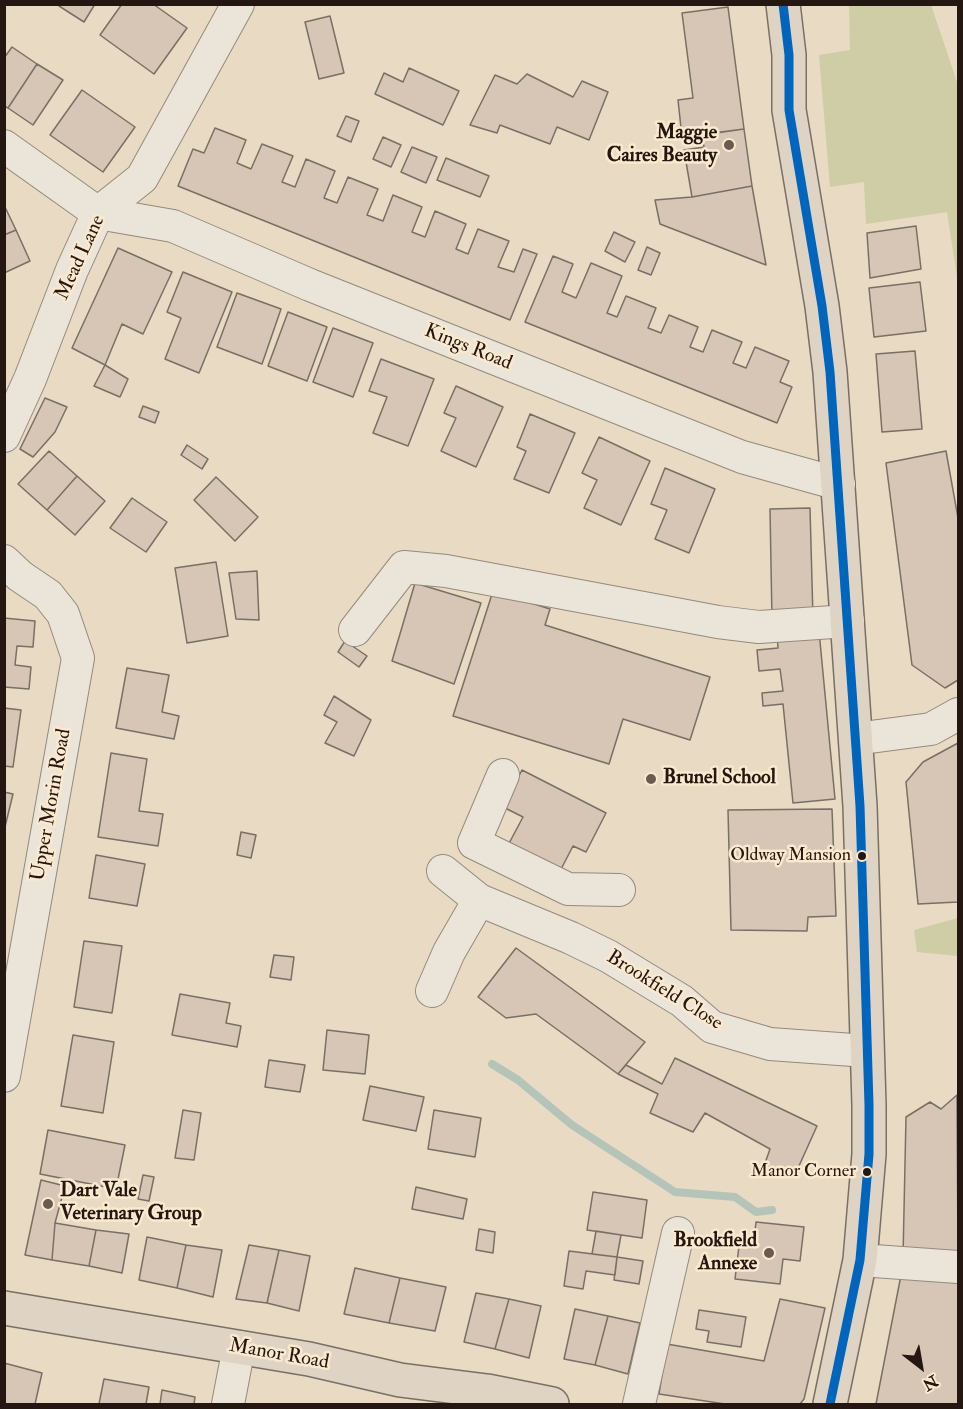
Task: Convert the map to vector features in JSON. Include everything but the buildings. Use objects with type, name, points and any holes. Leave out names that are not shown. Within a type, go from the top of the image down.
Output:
[{"type":"main road","points":[[783,4],[789,55],[789,110],[822,306],[830,372],[861,817],[869,1154],[860,1260],[830,1404]]},
{"type":"main road","name":"Manor Road","points":[[4,1308],[309,1359],[485,1398],[552,1404]]},
{"type":"street","name":"Mead Lane","points":[[4,436],[30,379],[72,270],[98,213],[142,178],[238,4]]},
{"type":"street","points":[[4,146],[98,213]]},
{"type":"street","name":"Kings Road","points":[[98,213],[173,226],[310,285],[742,457],[838,484]]},
{"type":"street","name":"Upper Morin Road","points":[[4,561],[20,576],[48,595],[63,614],[78,658],[4,1076]]},
{"type":"street","points":[[356,630],[404,567],[446,572],[718,622],[759,627],[848,621]]},
{"type":"street","points":[[855,739],[931,729],[958,714]]},
{"type":"street","points":[[503,775],[474,843],[568,888],[619,890]]},
{"type":"street","name":"Brookfield Close","points":[[443,871],[479,900],[608,956],[682,1001],[712,1027],[770,1044],[867,1051]]},
{"type":"street","points":[[432,991],[449,952],[479,900]]},
{"type":"street","points":[[639,1404],[678,1233]]},
{"type":"street","points":[[860,1260],[958,1267]]},
{"type":"street","points":[[228,1404],[239,1347]]},
{"type":"shaded area","points":[[849,5],[931,5],[958,85],[958,284],[947,212],[866,224],[864,182],[830,187],[819,55],[850,50]]},
{"type":"shaded area","points":[[958,918],[958,956],[917,952],[914,930]]},
{"type":"waterway","points":[[492,1064],[518,1080],[572,1125],[675,1192],[735,1197],[756,1212],[772,1210]]},
{"type":"transit line","points":[[783,4],[789,55],[789,110],[822,306],[830,372],[860,806],[869,1154],[860,1260],[830,1404]]},
{"type":"place","name":"Maggie Caires Beauty","points":[[729,145]]},
{"type":"place","name":"Brunel School","points":[[651,779]]},
{"type":"place","name":"Oldway Mansion","points":[[862,856]]},
{"type":"place","name":"Manor Corner","points":[[867,1172]]},
{"type":"place","name":"Dart Vale Veterinary Group","points":[[48,1204]]},
{"type":"place","name":"Brookfield Annexe","points":[[769,1253]]}]
